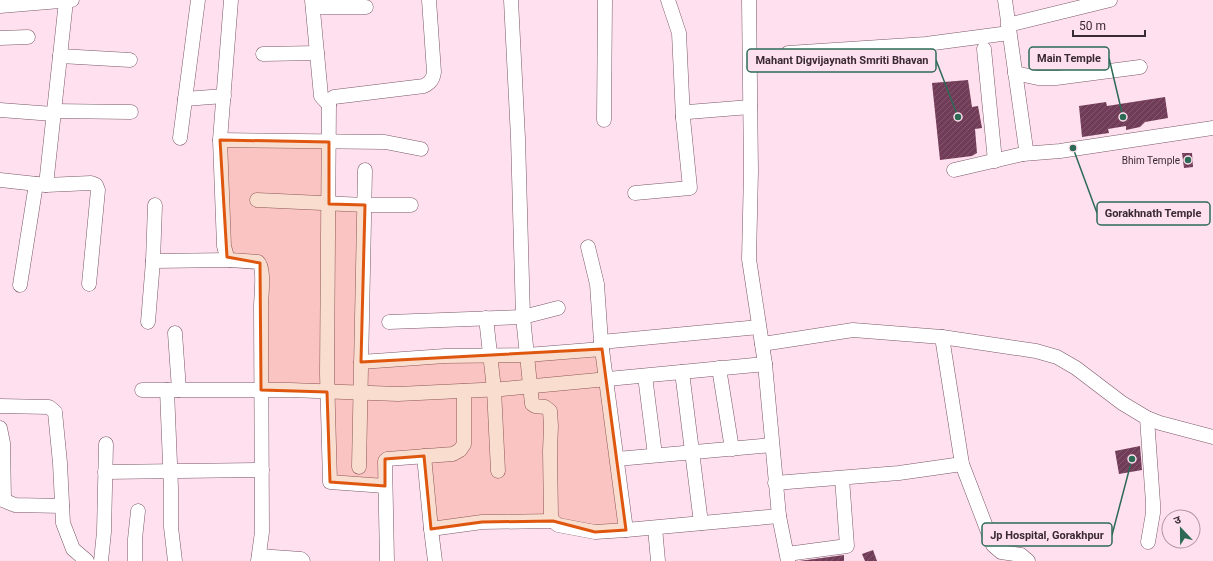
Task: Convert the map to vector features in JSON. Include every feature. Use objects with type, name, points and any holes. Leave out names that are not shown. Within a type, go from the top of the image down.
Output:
[{"type":"street","points":[[180,138],[198,0]]},
{"type":"street","points":[[230,260],[227,257],[224,246],[220,140],[231,0]]},
{"type":"street","points":[[385,486],[330,482],[327,392],[330,105],[331,99],[334,98],[424,86],[431,82],[434,72],[430,0]]},
{"type":"street","points":[[511,0],[518,138],[523,317],[532,404],[534,406],[545,407],[550,412],[551,502],[553,521]]},
{"type":"street","points":[[604,120],[605,0]]},
{"type":"street","points":[[635,193],[690,188],[683,118],[679,33],[668,0]]},
{"type":"street","points":[[749,0],[751,171],[749,260],[762,344],[779,516],[787,558],[847,546],[842,478]]},
{"type":"street","points":[[1005,0],[1026,149],[1023,154]]},
{"type":"street","points":[[788,53],[926,44],[1009,29],[1062,6],[1110,0]]},
{"type":"street","points":[[0,6],[69,1],[41,184],[20,285]]},
{"type":"street","points":[[330,105],[321,96],[313,3],[366,7]]},
{"type":"street","points":[[0,38],[28,37]]},
{"type":"street","points":[[984,49],[995,161]]},
{"type":"street","points":[[263,54],[317,53]]},
{"type":"street","points":[[60,56],[130,60]]},
{"type":"street","points":[[1015,73],[1038,78],[1056,78],[1140,67]]},
{"type":"street","points":[[185,99],[224,96]]},
{"type":"street","points":[[683,118],[683,116],[688,112],[750,107]]},
{"type":"street","points":[[0,110],[53,113],[131,112]]},
{"type":"street","points":[[954,170],[1023,154],[1060,151],[1213,128]]},
{"type":"street","points":[[220,140],[385,142],[421,148]]},
{"type":"street","points":[[359,467],[365,170]]},
{"type":"street","points":[[0,180],[41,184],[91,183],[96,185],[98,190],[88,284]]},
{"type":"street","points":[[257,200],[329,204],[411,205]]},
{"type":"street","points":[[148,322],[153,261],[155,205]]},
{"type":"street","points":[[588,247],[597,284],[602,346],[626,530]]},
{"type":"street","points":[[153,261],[230,260],[258,262],[260,264],[262,270],[262,532],[258,559],[301,559],[303,561]]},
{"type":"street","points":[[389,322],[523,317],[558,308]]},
{"type":"street","points":[[486,318],[494,390],[498,471]]},
{"type":"street","points":[[361,362],[445,356],[527,355],[759,327]]},
{"type":"street","points":[[762,344],[853,330],[942,337],[1036,351],[1057,357],[1076,368],[1122,403],[1147,418],[1160,423],[1213,437]]},
{"type":"street","points":[[175,333],[170,471],[171,527],[175,561]]},
{"type":"street","points":[[942,337],[962,464],[993,545],[1001,552],[1022,555],[1028,561]]},
{"type":"street","points":[[142,390],[290,390],[398,394],[494,390],[764,364]]},
{"type":"street","points":[[719,368],[732,449]]},
{"type":"street","points":[[682,372],[701,523]]},
{"type":"street","points":[[645,376],[655,455]]},
{"type":"street","points":[[387,561],[385,464],[387,459],[453,454],[460,450],[464,444],[464,391]]},
{"type":"street","points":[[0,406],[49,407],[55,412],[60,463],[63,523],[73,549],[87,561]]},
{"type":"street","points":[[1147,418],[1153,508],[1148,542]]},
{"type":"street","points":[[0,428],[3,443],[2,500],[15,505],[62,506]]},
{"type":"street","points":[[101,561],[104,532],[106,444]]},
{"type":"street","points":[[617,459],[772,445]]},
{"type":"street","points":[[424,456],[435,561]]},
{"type":"street","points":[[775,483],[899,473],[962,464]]},
{"type":"street","points":[[105,472],[262,470]]},
{"type":"street","points":[[135,561],[135,539],[138,511]]},
{"type":"street","points":[[431,529],[482,522],[553,521],[558,525],[595,532],[655,528],[779,516]]},
{"type":"street","points":[[655,528],[658,561]]},
{"type":"highlighted area","points":[[220,140],[329,142],[329,204],[365,205],[361,362],[602,349],[626,530],[595,532],[553,521],[482,522],[431,529],[424,456],[385,459],[385,486],[330,482],[327,392],[261,390],[260,263],[227,257]]},
{"type":"building","points":[[968,80],[972,107],[978,106],[982,128],[975,129],[977,153],[972,156],[940,160],[932,83]]},
{"type":"building","points":[[1165,97],[1168,118],[1145,122],[1140,127],[1126,130],[1126,126],[1108,129],[1109,133],[1082,137],[1079,106],[1106,102],[1107,106]]},
{"type":"building","name":"Bhim Temple","points":[[1182,153],[1192,153],[1193,167],[1184,168]]},
{"type":"building","points":[[1140,446],[1142,470],[1119,474],[1115,451]]},
{"type":"building","points":[[873,550],[877,561],[865,561],[862,554]]},
{"type":"building","points":[[844,555],[844,561],[799,561]]},
{"type":"place","name":"Mahant Digvijaynath Smriti Bhavan","points":[[958,117]]},
{"type":"place","name":"Main Temple","points":[[1123,117]]},
{"type":"place","name":"Gorakhnath Temple","points":[[1073,148]]},
{"type":"place","name":"Bhim Temple","points":[[1188,160]]},
{"type":"place","name":"Jp Hospital, Gorakhpur","points":[[1132,459]]}]
